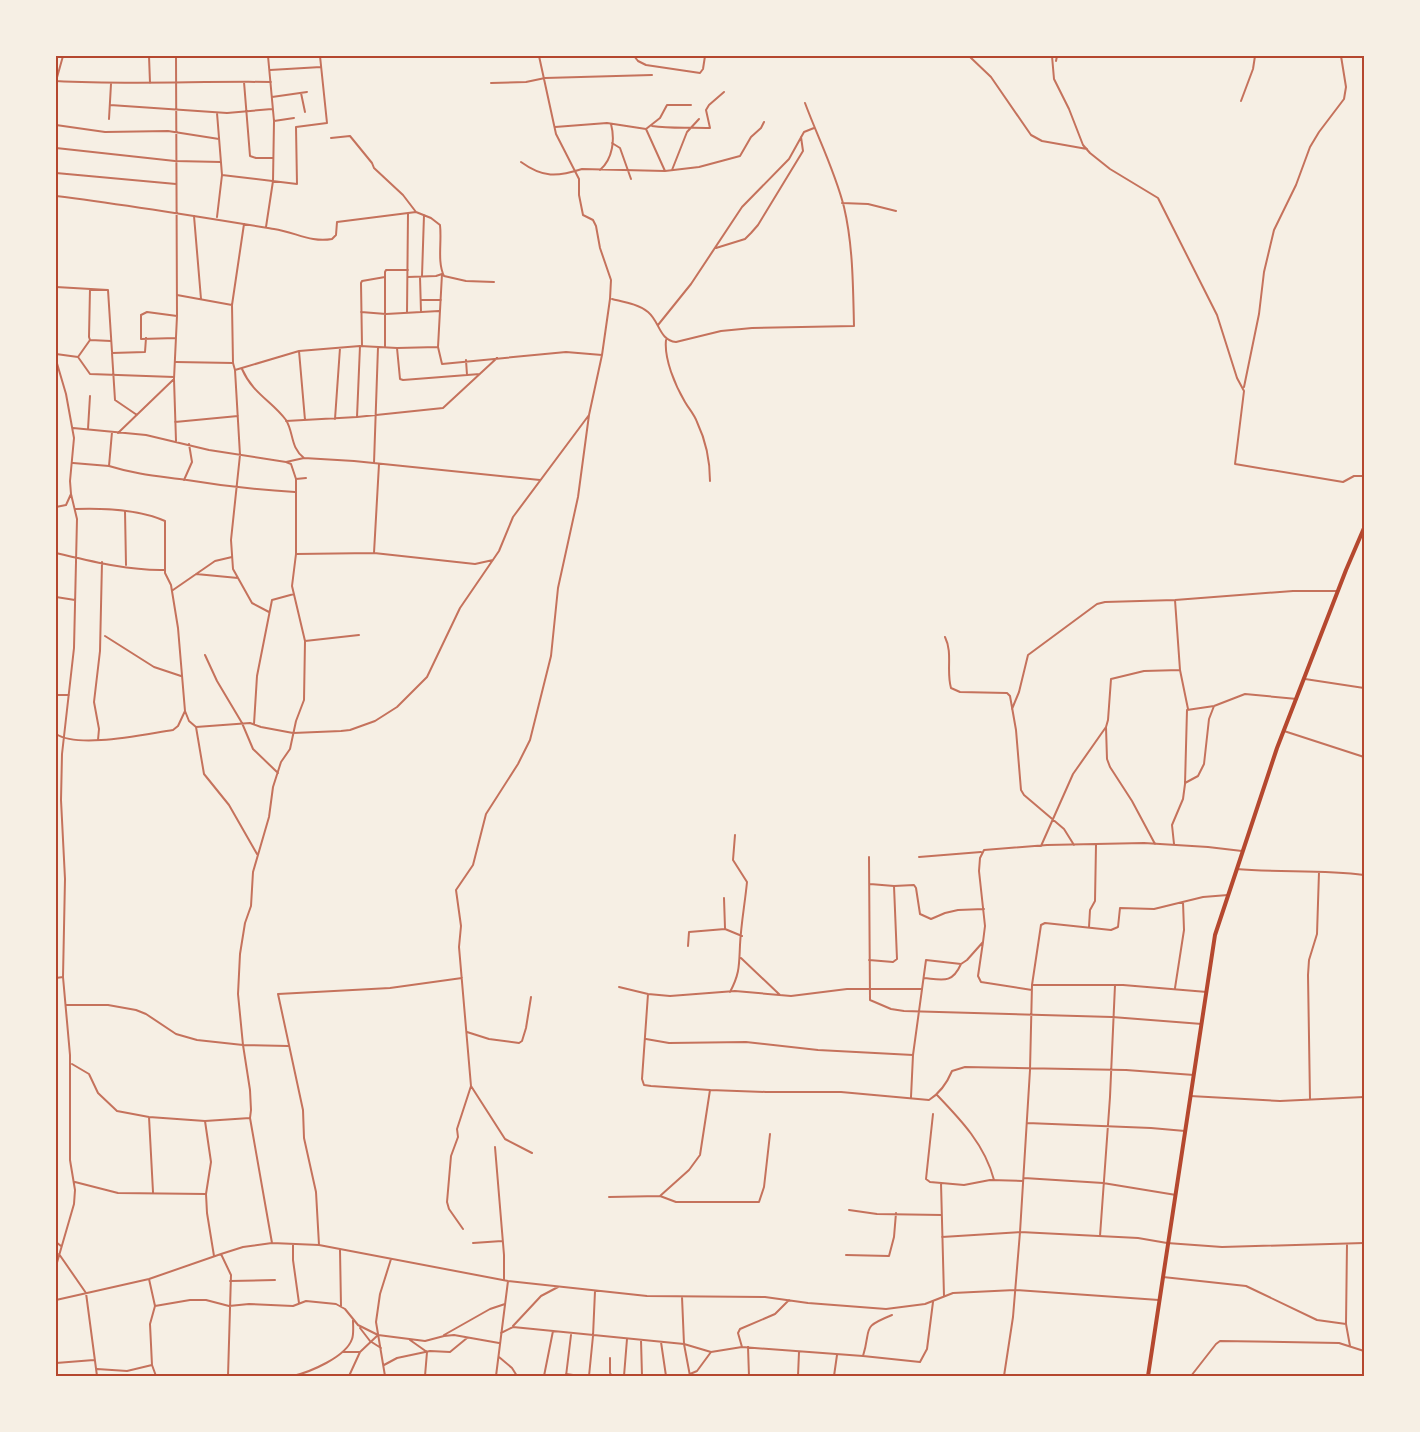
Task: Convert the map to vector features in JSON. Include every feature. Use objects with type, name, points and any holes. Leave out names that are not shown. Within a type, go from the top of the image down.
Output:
[{"type":"main road","points":[[1148,1377],[1215,935],[1284,731],[1365,528]]},
{"type":"street","points":[[63,56],[56,81],[111,84],[178,81],[272,82]]},
{"type":"street","points":[[149,56],[150,83]]},
{"type":"street","points":[[176,441],[174,378],[178,212],[175,161],[178,81],[176,56],[244,56]]},
{"type":"street","points":[[266,228],[273,182],[274,121],[268,56]]},
{"type":"street","points":[[222,175],[297,184],[297,126],[327,123],[320,56]]},
{"type":"street","points":[[464,1229],[449,1209],[447,1192],[451,1156],[458,1137],[457,1129],[471,1086],[459,947],[461,926],[456,890],[475,859],[486,814],[518,764],[530,740],[551,656],[558,588],[578,497],[589,415],[602,355],[610,299],[611,280],[600,248],[596,225],[593,220],[583,215],[579,179],[555,127],[539,56]]},
{"type":"street","points":[[634,56],[646,65],[700,73],[705,56]]},
{"type":"street","points":[[969,56],[991,77],[1031,135],[1042,141],[1087,149]]},
{"type":"street","points":[[1054,56],[1054,80],[1087,149],[1110,169],[1158,198],[1217,315],[1237,378],[1244,389]]},
{"type":"street","points":[[1054,56],[1056,61]]},
{"type":"street","points":[[1241,101],[1253,69],[1255,56]]},
{"type":"street","points":[[1341,56],[1346,87],[1344,99],[1310,147],[1296,185],[1274,230],[1264,272],[1259,314],[1244,389],[1235,464],[1343,482],[1354,476],[1365,476]]},
{"type":"street","points":[[56,62],[61,62]]},
{"type":"street","points":[[270,70],[321,67]]},
{"type":"street","points":[[491,83],[526,82],[545,78],[652,75]]},
{"type":"street","points":[[244,82],[250,156],[272,158]]},
{"type":"street","points":[[109,119],[111,84]]},
{"type":"street","points":[[272,97],[308,92]]},
{"type":"street","points":[[652,126],[676,129],[692,126],[710,128],[706,110],[724,92]]},
{"type":"street","points":[[301,93],[305,112]]},
{"type":"street","points":[[666,340],[676,342],[721,331],[752,328],[854,326],[850,246],[842,203],[805,103]]},
{"type":"street","points":[[110,105],[217,113],[272,109]]},
{"type":"street","points":[[555,127],[611,124],[646,129],[660,118],[667,105],[691,105]]},
{"type":"street","points":[[217,113],[222,175],[217,219]]},
{"type":"street","points":[[274,121],[294,118]]},
{"type":"street","points":[[672,170],[687,132],[699,118]]},
{"type":"street","points":[[520,162],[550,176],[570,174],[582,169],[665,171],[691,169],[740,156],[751,137],[764,122]]},
{"type":"street","points":[[600,170],[608,162],[614,134],[611,124]]},
{"type":"street","points":[[56,125],[105,132],[148,130],[176,132],[219,139]]},
{"type":"street","points":[[658,325],[692,284],[742,207],[783,166],[804,132],[814,128]]},
{"type":"street","points":[[646,129],[665,171]]},
{"type":"street","points":[[332,138],[350,136],[374,168],[403,195],[416,213]]},
{"type":"street","points":[[716,248],[745,239],[758,225],[803,151],[801,136]]},
{"type":"street","points":[[612,143],[621,148],[631,179]]},
{"type":"street","points":[[56,148],[175,161],[221,162]]},
{"type":"street","points":[[56,173],[176,184]]},
{"type":"street","points":[[56,196],[178,212],[266,228],[320,241],[332,239],[336,235],[338,222],[408,213],[424,215],[440,225],[442,237],[438,347],[440,363],[566,352],[602,355]]},
{"type":"street","points":[[842,203],[868,204],[896,211]]},
{"type":"street","points":[[407,313],[408,213]]},
{"type":"street","points":[[421,312],[424,215]]},
{"type":"street","points":[[194,216],[201,299]]},
{"type":"street","points":[[244,224],[232,305],[233,363],[240,455],[231,540],[232,557],[233,569],[252,603],[269,612]]},
{"type":"street","points":[[385,347],[386,270],[408,270]]},
{"type":"street","points":[[408,277],[442,274]]},
{"type":"street","points":[[442,274],[446,278],[494,282]]},
{"type":"street","points":[[357,417],[361,346],[360,286],[362,281],[385,277]]},
{"type":"street","points":[[56,287],[108,290],[114,400],[137,415]]},
{"type":"street","points":[[78,357],[90,340],[90,289]]},
{"type":"street","points":[[177,295],[232,305]]},
{"type":"street","points":[[610,299],[640,308],[647,312],[658,325],[666,340],[666,352],[673,375],[682,396],[697,419],[705,440],[710,460],[710,481]]},
{"type":"street","points":[[421,300],[441,300]]},
{"type":"street","points":[[361,312],[386,314],[440,311]]},
{"type":"street","points":[[176,338],[141,339],[141,315],[144,312],[177,316]]},
{"type":"street","points":[[112,353],[145,352],[146,338]]},
{"type":"street","points":[[90,340],[111,341]]},
{"type":"street","points":[[235,370],[299,351],[361,346],[438,347]]},
{"type":"street","points":[[374,463],[378,346]]},
{"type":"street","points":[[335,419],[340,348]]},
{"type":"street","points":[[396,348],[400,379],[480,374]]},
{"type":"street","points":[[299,351],[305,420]]},
{"type":"street","points":[[56,354],[78,357],[90,374],[174,378]]},
{"type":"street","points":[[286,421],[335,419],[443,408],[497,358]]},
{"type":"street","points":[[56,360],[73,428],[73,463],[70,481],[75,508],[77,557],[74,648],[63,739],[61,800],[65,888],[63,977],[71,1063],[70,1160],[75,1182],[74,1204],[56,1266]]},
{"type":"street","points":[[466,360],[467,375]]},
{"type":"street","points":[[175,362],[233,363]]},
{"type":"street","points":[[241,368],[248,382],[286,421],[296,452],[304,458]]},
{"type":"street","points":[[118,433],[174,378]]},
{"type":"street","points":[[88,429],[90,396]]},
{"type":"street","points":[[196,727],[242,723],[293,733],[350,730],[382,718],[427,677],[460,608],[494,560],[513,517],[589,415]]},
{"type":"street","points":[[175,422],[238,416]]},
{"type":"street","points":[[73,428],[146,435],[240,455],[286,462],[291,464],[296,479],[296,554],[292,586],[305,641],[304,700],[290,748],[281,762],[271,799],[269,817],[253,872],[250,906],[240,954],[238,994],[250,1090],[250,1118],[272,1243]]},
{"type":"street","points":[[109,466],[112,432]]},
{"type":"street","points":[[184,480],[192,462],[189,444]]},
{"type":"street","points":[[286,462],[304,458],[540,480]]},
{"type":"street","points":[[73,463],[109,466],[147,476],[296,492]]},
{"type":"street","points":[[374,553],[379,464]]},
{"type":"street","points":[[296,479],[306,478]]},
{"type":"street","points":[[56,507],[66,506],[71,494]]},
{"type":"street","points":[[75,508],[125,511],[165,521],[165,570],[172,590],[178,628],[185,711],[189,721],[196,727],[204,774],[229,805],[258,854]]},
{"type":"street","points":[[125,511],[126,566]]},
{"type":"street","points":[[56,553],[126,566],[165,570]]},
{"type":"street","points":[[296,554],[374,553],[475,564],[494,560]]},
{"type":"street","points":[[172,590],[215,561],[232,557]]},
{"type":"street","points":[[98,740],[99,729],[94,702],[99,651],[102,562]]},
{"type":"street","points":[[195,574],[238,578]]},
{"type":"street","points":[[1012,709],[1019,692],[1028,655],[1097,604],[1293,591],[1338,591]]},
{"type":"street","points":[[254,724],[257,676],[272,600],[294,594]]},
{"type":"street","points":[[56,597],[75,600]]},
{"type":"street","points":[[1174,844],[1172,825],[1183,799],[1185,783],[1187,750],[1185,713],[1188,709],[1180,670],[1175,600]]},
{"type":"street","points":[[305,641],[358,635]]},
{"type":"street","points":[[105,636],[154,667],[182,676]]},
{"type":"street","points":[[945,637],[950,652],[951,688],[960,692],[1007,693],[1012,702],[1021,790],[1070,836],[1075,846]]},
{"type":"street","points":[[205,655],[217,681],[242,723],[253,749],[278,773]]},
{"type":"street","points":[[1155,844],[1107,759],[1106,727],[1110,682],[1113,678],[1144,671],[1180,670]]},
{"type":"street","points":[[1305,679],[1365,688]]},
{"type":"street","points":[[1188,709],[1214,706],[1245,694],[1297,699]]},
{"type":"street","points":[[56,695],[69,695]]},
{"type":"street","points":[[1185,783],[1198,776],[1204,764],[1208,728],[1214,706]]},
{"type":"street","points":[[56,734],[63,739],[98,740],[173,730],[178,726],[185,711]]},
{"type":"street","points":[[1041,846],[1073,774],[1106,727]]},
{"type":"street","points":[[1284,731],[1365,757]]},
{"type":"street","points":[[730,992],[738,978],[747,882],[733,860],[735,834]]},
{"type":"street","points":[[1089,927],[1090,910],[1095,901],[1096,843]]},
{"type":"street","points":[[919,857],[981,852],[987,849],[1075,846],[1096,843],[1174,844],[1242,851]]},
{"type":"street","points":[[981,852],[979,871],[985,926],[978,976],[981,982],[1032,990]]},
{"type":"street","points":[[868,857],[870,1000],[876,1004],[891,1009],[1031,1016],[1113,1017],[1202,1024]]},
{"type":"street","points":[[1236,869],[1365,876]]},
{"type":"street","points":[[1310,1099],[1308,967],[1317,934],[1319,872]]},
{"type":"street","points":[[869,884],[914,885],[920,914],[927,918],[932,919],[958,910],[984,909]]},
{"type":"street","points":[[869,960],[893,962],[897,959],[894,886]]},
{"type":"street","points":[[1004,1377],[1020,1232],[1030,1070],[1032,985],[1041,925],[1046,923],[1104,930],[1118,927],[1120,908],[1154,909],[1203,897],[1228,895]]},
{"type":"street","points":[[724,898],[725,929]]},
{"type":"street","points":[[1175,988],[1184,930],[1183,902]]},
{"type":"street","points":[[688,946],[689,933],[725,929],[742,936]]},
{"type":"street","points":[[924,978],[950,979],[983,942]]},
{"type":"street","points":[[741,958],[782,996]]},
{"type":"street","points":[[911,1098],[913,1055],[926,960],[961,964]]},
{"type":"street","points":[[56,978],[63,977]]},
{"type":"street","points":[[320,1245],[316,1192],[304,1138],[303,1110],[278,994],[390,988],[462,978]]},
{"type":"street","points":[[1032,985],[1115,985],[1207,992]]},
{"type":"street","points":[[1100,1236],[1115,985]]},
{"type":"street","points":[[619,987],[648,994],[670,996],[730,992],[782,996],[847,989],[922,989]]},
{"type":"street","points":[[648,994],[642,1068],[644,1085],[678,1089],[841,1092],[929,1100],[937,1095],[952,1071],[957,1068],[1111,1070],[1194,1075]]},
{"type":"street","points":[[466,1032],[489,1039],[519,1043],[522,1041],[526,1028],[531,997]]},
{"type":"street","points":[[66,1005],[108,1005],[136,1010],[182,1036],[243,1046],[288,1046]]},
{"type":"street","points":[[646,1039],[669,1043],[746,1042],[809,1050],[913,1055]]},
{"type":"street","points":[[71,1063],[89,1074],[98,1093],[117,1111],[149,1117],[205,1121],[250,1118]]},
{"type":"street","points":[[471,1086],[505,1139],[531,1153]]},
{"type":"street","points":[[660,1196],[690,1170],[700,1155],[710,1090]]},
{"type":"street","points":[[937,1095],[968,1127],[983,1152],[994,1180]]},
{"type":"street","points":[[1190,1095],[1280,1101],[1365,1097]]},
{"type":"street","points":[[933,1114],[926,1179],[930,1182],[964,1185],[994,1180],[1023,1179],[1103,1183],[1176,1195]]},
{"type":"street","points":[[149,1117],[153,1193]]},
{"type":"street","points":[[205,1121],[211,1162],[206,1194],[214,1256]]},
{"type":"street","points":[[1027,1123],[1185,1131]]},
{"type":"street","points":[[609,1197],[660,1196],[676,1202],[759,1202],[764,1186],[770,1134]]},
{"type":"street","points":[[495,1147],[504,1280]]},
{"type":"street","points":[[75,1182],[118,1193],[206,1194]]},
{"type":"street","points":[[941,1183],[944,1296]]},
{"type":"street","points":[[849,1210],[877,1214],[942,1215]]},
{"type":"street","points":[[846,1255],[889,1256],[892,1252],[896,1213]]},
{"type":"street","points":[[942,1237],[1020,1232],[1138,1238],[1167,1243],[1222,1246],[1365,1243]]},
{"type":"street","points":[[473,1243],[502,1241]]},
{"type":"street","points":[[56,1242],[62,1246]]},
{"type":"street","points":[[56,1300],[149,1279],[243,1247],[272,1243],[320,1245],[508,1281],[595,1291],[682,1297],[735,1296],[886,1309],[925,1304],[953,1293],[1015,1290],[1159,1300]]},
{"type":"street","points":[[1347,1243],[1347,1324],[1350,1346]]},
{"type":"street","points":[[293,1244],[299,1304]]},
{"type":"street","points":[[340,1250],[341,1306],[370,1341],[381,1348]]},
{"type":"street","points":[[59,1254],[86,1293],[97,1369],[96,1377]]},
{"type":"street","points":[[221,1254],[230,1270],[228,1377]]},
{"type":"street","points":[[386,1377],[376,1322],[380,1294],[391,1258]]},
{"type":"street","points":[[1162,1277],[1246,1286],[1317,1320],[1347,1324]]},
{"type":"street","points":[[149,1279],[155,1306],[150,1324],[152,1365],[156,1377]]},
{"type":"street","points":[[230,1281],[275,1280]]},
{"type":"street","points":[[496,1377],[508,1281]]},
{"type":"street","points":[[501,1333],[513,1327],[541,1296],[558,1287]]},
{"type":"street","points":[[589,1377],[595,1291]]},
{"type":"street","points":[[682,1297],[684,1344],[690,1375],[697,1371],[711,1352]]},
{"type":"street","points":[[155,1306],[198,1300],[229,1306],[249,1304],[293,1306],[306,1301],[341,1306]]},
{"type":"street","points":[[742,1347],[738,1333],[740,1329],[775,1314],[789,1300]]},
{"type":"street","points":[[513,1327],[684,1344],[711,1352],[748,1347],[920,1362],[927,1349],[933,1301]]},
{"type":"street","points":[[358,1325],[378,1335],[425,1341],[444,1336],[490,1309],[505,1304]]},
{"type":"street","points":[[863,1356],[871,1324],[892,1316]]},
{"type":"street","points":[[293,1377],[310,1372],[343,1352],[352,1340],[353,1320]]},
{"type":"street","points":[[544,1377],[553,1331]]},
{"type":"street","points":[[572,1333],[566,1375],[580,1377]]},
{"type":"street","points":[[349,1377],[360,1353],[378,1335]]},
{"type":"street","points":[[444,1336],[499,1343]]},
{"type":"street","points":[[408,1338],[427,1352]]},
{"type":"street","points":[[384,1366],[397,1359],[427,1352],[450,1352],[467,1338]]},
{"type":"street","points":[[624,1377],[627,1339]]},
{"type":"street","points":[[641,1340],[642,1377]]},
{"type":"street","points":[[1191,1377],[1220,1341],[1339,1343],[1365,1351]]},
{"type":"street","points":[[661,1342],[666,1377]]},
{"type":"street","points":[[748,1347],[749,1377]]},
{"type":"street","points":[[343,1352],[360,1353]]},
{"type":"street","points":[[424,1377],[427,1352]]},
{"type":"street","points":[[798,1377],[799,1352]]},
{"type":"street","points":[[834,1377],[837,1355]]},
{"type":"street","points":[[498,1357],[513,1368],[517,1377]]},
{"type":"street","points":[[610,1358],[612,1377]]},
{"type":"street","points":[[56,1363],[94,1360]]},
{"type":"street","points":[[97,1369],[127,1371],[152,1365]]},
{"type":"street","points":[[127,1371],[128,1377]]}]
